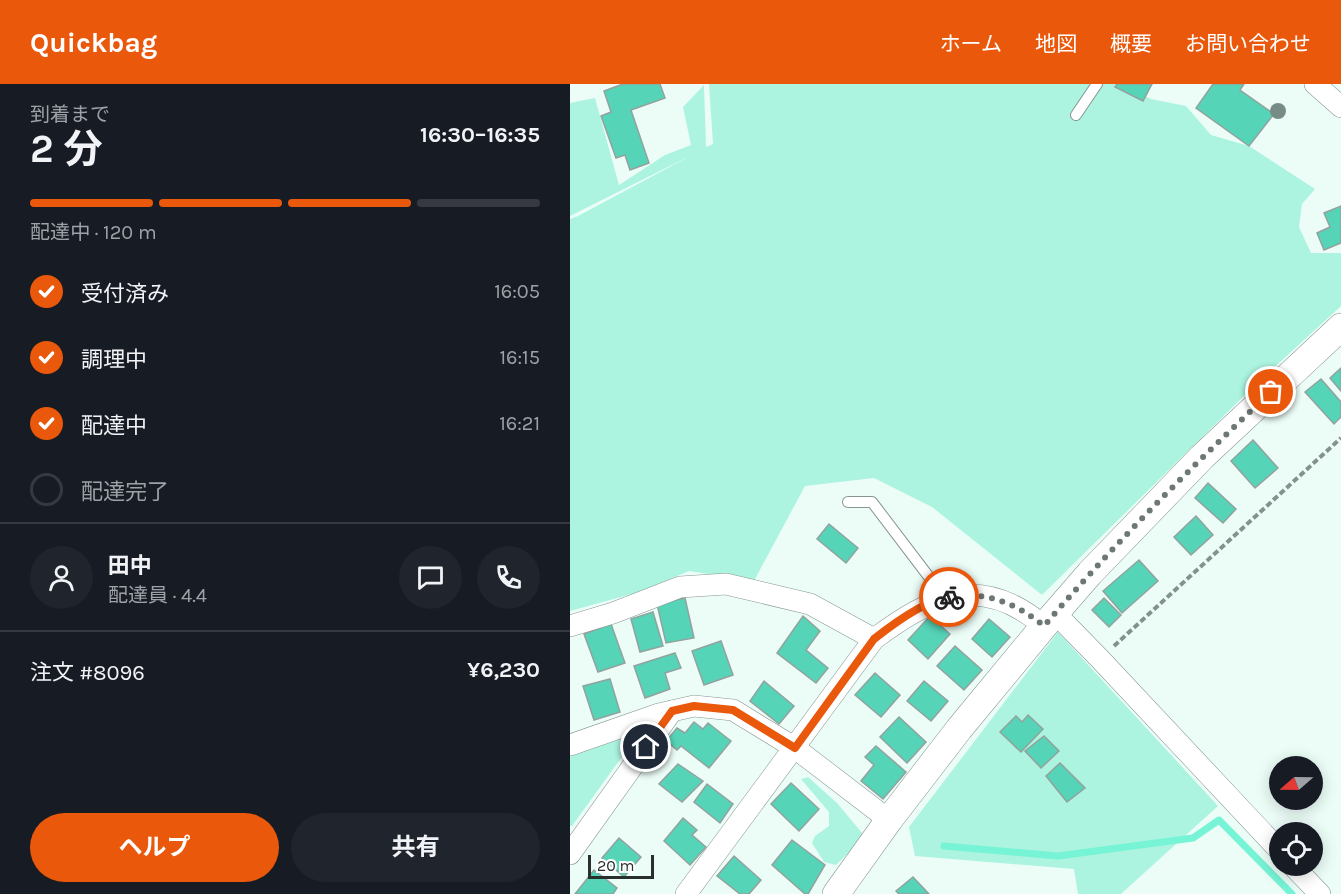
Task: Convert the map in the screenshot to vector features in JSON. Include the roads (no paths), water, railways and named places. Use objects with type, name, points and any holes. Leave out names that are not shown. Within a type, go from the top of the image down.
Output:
[{"type":"street","points":[[1315,84],[1341,107]]},
{"type":"street","points":[[836,894],[959,729],[1090,573],[1202,457],[1341,327]]},
{"type":"street","points":[[570,627],[680,587],[726,584],[810,604],[874,639]]},
{"type":"street","points":[[686,894],[874,639],[890,627],[945,598],[963,595],[997,598],[1049,620],[1100,658],[1269,839]]},
{"type":"street","points":[[570,745],[672,711],[694,706],[733,710],[795,748],[889,820]]},
{"type":"street","points":[[570,854],[672,711]]},
{"type":"street","points":[[1303,876],[1320,894]]},
{"type":"lane","points":[[1076,115],[1097,84]]},
{"type":"lane","points":[[848,502],[872,502],[945,598]]},
{"type":"waterway","points":[[944,846],[1058,856],[1193,838],[1219,820],[1292,894]]}]
